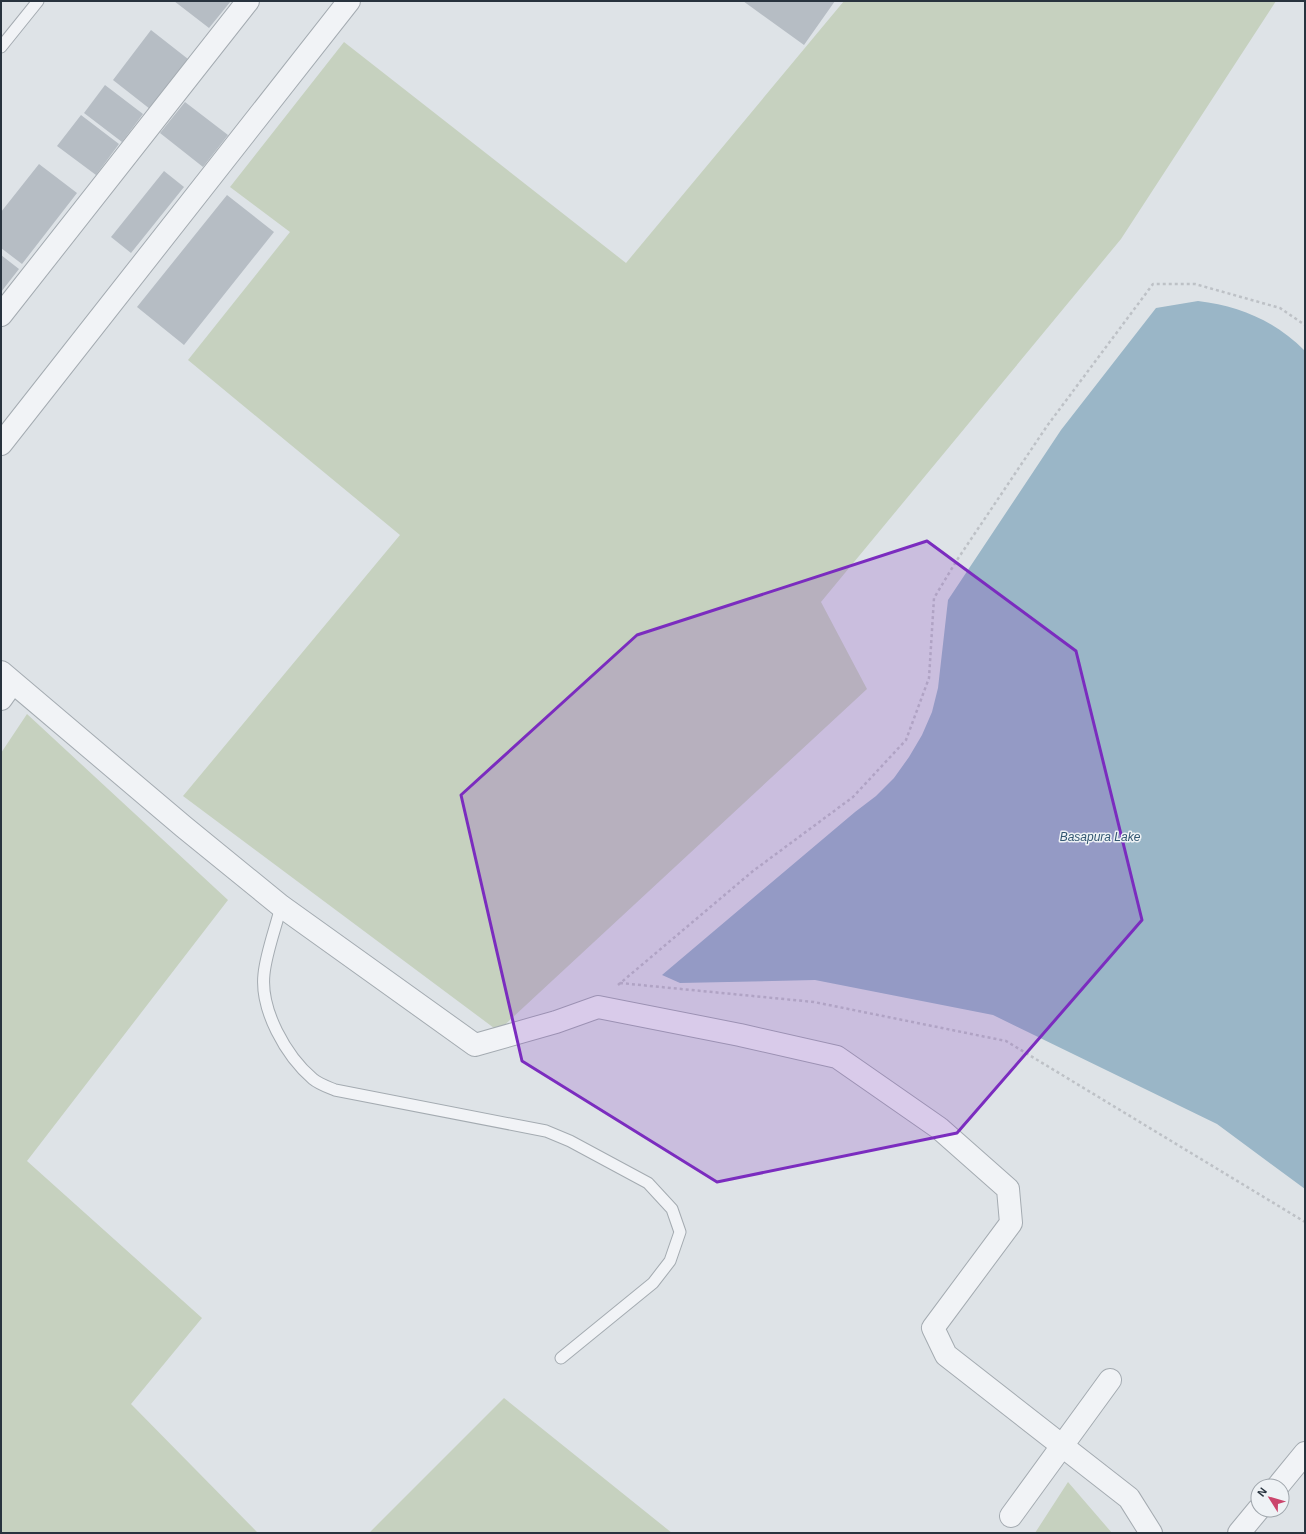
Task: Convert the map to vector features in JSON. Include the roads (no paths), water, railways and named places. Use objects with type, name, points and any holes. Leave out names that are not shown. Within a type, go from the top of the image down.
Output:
[{"type":"street","points":[[1,315],[248,1]]},
{"type":"street","points":[[1,444],[349,1]]},
{"type":"street","points":[[5,684],[281,906],[475,1045],[556,1022],[598,1007],[740,1035],[837,1057],[939,1128],[1008,1189],[1012,1224],[933,1328],[946,1356],[1064,1445],[1129,1498],[1151,1533]]},
{"type":"street","points":[[1011,1516],[1110,1380]]},
{"type":"street","points":[[1285,1478],[1305,1453]]},
{"type":"street","points":[[1239,1533],[1251,1518]]},
{"type":"lane","points":[[1,47],[38,1]]},
{"type":"lane","points":[[281,906],[264,974],[265,1001],[275,1028],[297,1063],[314,1080],[335,1090],[546,1131],[570,1141],[648,1183],[672,1210],[680,1232],[670,1261],[653,1283],[561,1358]]},
{"type":"water","name":"Basapura Lake","points":[[1198,301],[1213,303],[1242,311],[1269,323],[1294,340],[1305,351],[1305,1189],[1217,1124],[993,1015],[815,980],[680,983],[662,975],[855,812],[876,796],[894,778],[922,735],[932,712],[938,688],[948,600],[1061,430],[1156,308]]}]
